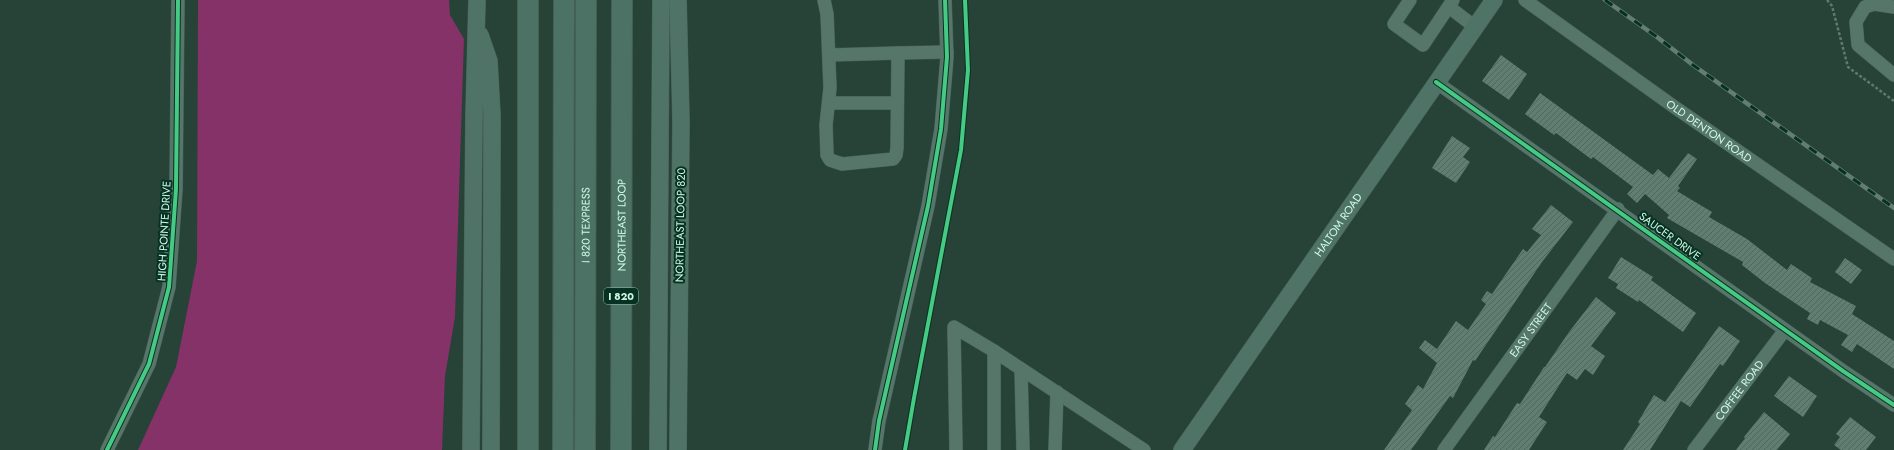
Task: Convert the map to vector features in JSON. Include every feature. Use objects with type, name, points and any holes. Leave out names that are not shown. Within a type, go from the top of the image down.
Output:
[{"type":"highway","points":[[528,0],[528,450]]},
{"type":"highway","name":"I 820 TEXPRESS","points":[[563,450],[564,0]]},
{"type":"highway","name":"I 820 TEXPRESS","points":[[584,450],[586,0]]},
{"type":"highway","name":"NORTHEAST LOOP","points":[[621,450],[622,0]]},
{"type":"main road","points":[[471,450],[474,116],[477,0]]},
{"type":"main road","points":[[658,450],[661,0]]},
{"type":"main road","name":"NORTHEAST LOOP 820","points":[[678,0],[681,121],[678,450]]},
{"type":"main road","name":"HALTOM ROAD","points":[[1182,450],[1494,0]]},
{"type":"main road","points":[[476,25],[490,61],[492,116],[491,450]]},
{"type":"street","name":"HIGH POINTE DRIVE","points":[[107,450],[149,364],[169,287],[176,189],[178,0]]},
{"type":"street","points":[[824,0],[827,14],[829,55],[830,88],[826,125],[827,155],[830,160],[842,164],[893,159],[896,155],[898,53]]},
{"type":"street","points":[[876,450],[879,421],[928,206],[941,129],[947,52],[945,0]]},
{"type":"street","points":[[1410,0],[1394,24],[1422,45],[1451,4],[1475,27]]},
{"type":"street","name":"OLD DENTON ROAD","points":[[1525,0],[1894,260]]},
{"type":"street","points":[[1894,7],[1874,4],[1865,7],[1856,22],[1858,45],[1894,75]]},
{"type":"street","points":[[829,55],[947,52]]},
{"type":"street","name":"SAUCER DRIVE","points":[[1436,82],[1618,209],[1785,330],[1894,405]]},
{"type":"street","points":[[829,103],[897,103]]},
{"type":"street","name":"EASY STREET","points":[[1444,450],[1618,209]]},
{"type":"street","points":[[956,450],[954,327],[1057,392],[1130,446],[1144,450]]},
{"type":"street","name":"COFFEE ROAD","points":[[1694,450],[1785,330]]},
{"type":"street","points":[[994,351],[994,450]]},
{"type":"street","points":[[1021,369],[1024,450]]},
{"type":"street","points":[[1056,450],[1057,392]]},
{"type":"shaded area","points":[[198,0],[449,0],[450,15],[464,39],[455,317],[445,376],[442,450],[138,450],[176,367],[197,261]]},
{"type":"building","points":[[1501,55],[1527,74],[1509,100],[1482,81]]},
{"type":"building","points":[[1540,93],[1653,175],[1658,169],[1669,178],[1688,153],[1697,159],[1678,186],[1680,188],[1677,191],[1712,212],[1709,217],[1747,239],[1787,270],[1791,264],[1812,278],[1810,282],[1856,306],[1852,314],[1894,341],[1894,369],[1857,344],[1852,352],[1841,345],[1848,335],[1820,320],[1818,325],[1807,319],[1810,313],[1765,283],[1742,265],[1743,262],[1667,218],[1669,215],[1645,194],[1637,203],[1627,194],[1633,187],[1593,157],[1591,159],[1556,133],[1554,135],[1525,114]]},
{"type":"building","points":[[1452,136],[1470,148],[1463,157],[1470,162],[1456,183],[1432,168]]},
{"type":"building","points":[[1551,205],[1573,222],[1542,262],[1475,361],[1473,360],[1453,398],[1450,396],[1411,450],[1384,450],[1412,410],[1405,404],[1418,385],[1423,389],[1437,363],[1419,348],[1425,340],[1437,349],[1456,321],[1468,330],[1486,304],[1481,300],[1487,291],[1492,294],[1523,249],[1527,252],[1541,235],[1532,229]]},
{"type":"building","points":[[1621,257],[1653,277],[1651,280],[1696,313],[1683,332],[1639,300],[1638,302],[1616,288],[1618,284],[1608,278]]},
{"type":"building","points":[[1845,258],[1862,270],[1851,284],[1835,272]]},
{"type":"building","points":[[1596,297],[1616,313],[1591,346],[1605,356],[1593,375],[1585,369],[1577,380],[1567,373],[1539,417],[1547,422],[1529,450],[1484,450],[1493,436],[1495,437],[1517,403],[1520,404],[1544,367]]},
{"type":"building","points":[[1719,326],[1740,341],[1723,366],[1720,364],[1690,407],[1681,401],[1650,450],[1623,450],[1640,424],[1638,422],[1654,395],[1665,402]]},
{"type":"building","points":[[1789,376],[1817,396],[1803,417],[1774,396]]},
{"type":"building","points":[[1764,412],[1790,434],[1777,450],[1736,450],[1745,438],[1744,437]]},
{"type":"building","points":[[1850,417],[1876,437],[1866,450],[1841,450],[1834,445],[1840,437],[1836,434]]},
{"type":"railway","points":[[1605,0],[1693,65],[1894,208]]},
{"type":"cycle path","points":[[107,450],[149,364],[169,287],[176,189],[178,0]]},
{"type":"cycle path","points":[[875,450],[879,421],[928,206],[941,129],[947,57],[945,0]]},
{"type":"cycle path","points":[[905,450],[961,150],[968,70],[965,0]]},
{"type":"cycle path","points":[[1436,82],[1843,371],[1894,405]]}]
